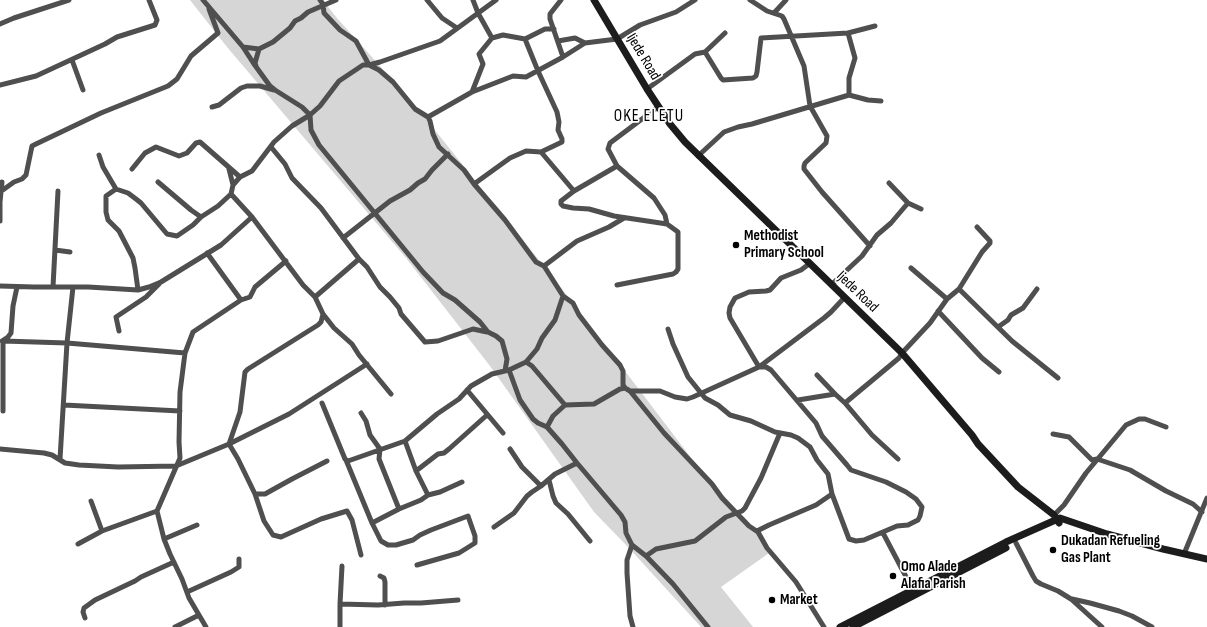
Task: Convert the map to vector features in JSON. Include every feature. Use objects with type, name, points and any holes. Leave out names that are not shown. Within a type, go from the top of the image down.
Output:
[{"type":"main road","name":"Ijede Road","points":[[594,0],[658,107],[670,124],[698,156],[902,353],[938,394],[978,444],[1018,487],[1056,519],[1107,539],[1207,564]]},
{"type":"main road","name":"Ijede Road","points":[[1056,519],[1062,518],[1107,534],[1207,559]]},
{"type":"main road","points":[[853,627],[1016,543],[1056,519]]},
{"type":"main road","points":[[840,627],[1006,542],[1056,519]]},
{"type":"street","points":[[0,24],[69,0]]},
{"type":"street","points":[[0,85],[32,78],[117,37],[155,25],[158,20],[150,0]]},
{"type":"street","points":[[243,48],[259,49],[275,40],[290,28],[295,21],[303,17],[322,2],[336,0]]},
{"type":"street","points":[[427,0],[442,18],[458,28]]},
{"type":"street","points":[[473,0],[478,13],[492,38]]},
{"type":"street","points":[[99,155],[116,189],[128,193],[142,203],[167,234],[177,236],[218,206],[231,194],[233,185],[240,177],[252,171],[274,142],[292,126],[310,115],[320,106],[339,80],[363,65],[380,62],[440,41],[496,0]]},
{"type":"street","points":[[561,0],[550,14],[550,19],[563,57]]},
{"type":"street","points":[[428,117],[472,92],[513,76],[526,77],[563,57],[585,42],[617,38],[640,25],[676,12],[695,0]]},
{"type":"street","points":[[750,0],[767,11],[782,16],[805,71],[810,106],[826,136],[826,143],[805,163],[804,169],[822,192],[870,246]]},
{"type":"street","points":[[774,13],[786,0]]},
{"type":"street","points":[[205,2],[218,33]]},
{"type":"street","points":[[205,2],[243,48],[274,90]]},
{"type":"street","points":[[322,2],[324,13],[340,30],[356,41],[369,65],[379,70],[397,85],[415,109],[428,117],[438,147],[460,165],[536,262],[544,266],[563,296],[573,303],[602,345],[620,365],[624,376],[624,388],[712,484],[722,498],[749,526],[757,531],[767,548],[796,582],[824,627]]},
{"type":"street","points":[[704,52],[723,80],[753,78],[756,76],[757,72],[761,38],[848,33],[875,26]]},
{"type":"street","points":[[472,92],[483,64],[480,54],[492,38],[503,35],[525,39],[544,29],[554,29]]},
{"type":"street","points":[[0,192],[26,175],[32,146],[101,113],[168,86],[177,79],[191,56],[218,33],[231,34]]},
{"type":"street","points":[[647,89],[695,54],[704,52],[725,33]]},
{"type":"street","points":[[848,33],[855,58],[849,73],[849,95]]},
{"type":"street","points":[[558,41],[575,38],[585,42]]},
{"type":"street","points":[[474,184],[510,158],[526,151],[541,152],[561,144],[562,139],[558,130],[559,122],[557,112],[525,39]]},
{"type":"street","points":[[258,68],[255,63],[259,49]]},
{"type":"street","points":[[72,60],[83,90]]},
{"type":"street","points":[[379,70],[380,62]]},
{"type":"street","points":[[212,107],[219,105],[241,88],[246,86],[260,86],[274,90],[302,107],[310,115],[311,130],[319,145],[374,212],[435,285],[480,322],[488,332]]},
{"type":"street","points":[[698,156],[718,137],[729,130],[849,95],[868,100],[881,101]]},
{"type":"street","points":[[658,107],[610,143],[608,149],[617,166],[654,198],[665,214],[667,224]]},
{"type":"street","points":[[132,169],[145,154],[156,148],[179,156],[187,154],[196,143],[200,142],[240,177]]},
{"type":"street","points":[[271,147],[285,164],[292,178],[321,208],[359,259],[367,267],[380,287],[390,297],[399,308],[401,314],[425,342],[438,341],[474,329],[488,332],[502,341],[507,359],[507,370],[518,395],[529,414],[538,423],[547,427],[562,444],[577,464],[621,515],[625,522],[626,533],[632,545],[646,556],[673,584],[708,627]]},
{"type":"street","points":[[541,152],[574,191]]},
{"type":"street","points":[[343,238],[374,212],[425,179],[448,154]]},
{"type":"street","points":[[617,166],[574,191],[561,201],[560,204],[563,206],[624,218],[667,224],[678,232],[678,269],[676,272],[673,274],[617,285]]},
{"type":"street","points":[[228,168],[233,185]]},
{"type":"street","points":[[0,220],[1,182],[14,182]]},
{"type":"street","points":[[158,182],[191,210],[202,217]]},
{"type":"street","points":[[889,183],[908,203],[921,209]]},
{"type":"street","points":[[116,189],[106,196],[106,212],[108,220],[119,231],[133,258],[136,268],[138,290]]},
{"type":"street","points":[[53,287],[58,191]]},
{"type":"street","points":[[231,194],[252,217],[303,285],[315,297],[323,314],[334,328],[352,344],[391,394]]},
{"type":"street","points":[[832,285],[862,256],[877,235],[892,223],[908,203]]},
{"type":"street","points":[[119,331],[116,317],[146,297],[161,282],[221,245],[252,217]]},
{"type":"street","points":[[544,266],[577,241],[624,218]]},
{"type":"street","points":[[845,403],[899,358],[926,328],[947,299],[959,289],[982,252],[990,243],[990,241],[977,227]]},
{"type":"street","points":[[55,250],[70,252]]},
{"type":"street","points":[[206,253],[241,300]]},
{"type":"street","points":[[315,297],[359,259]]},
{"type":"street","points":[[206,627],[187,592],[164,539],[157,511],[181,454],[179,442],[180,411],[185,353],[194,332],[241,300],[250,297],[255,287],[286,261]]},
{"type":"street","points":[[759,367],[730,318],[729,313],[732,302],[735,298],[749,292],[770,290],[781,278],[800,270],[809,264]]},
{"type":"street","points":[[911,268],[947,299]]},
{"type":"street","points":[[0,286],[88,287],[138,290],[161,282]]},
{"type":"street","points":[[1,341],[8,337],[11,333],[17,287]]},
{"type":"street","points":[[60,459],[67,344],[73,287]]},
{"type":"street","points":[[959,289],[1016,345],[1058,378]]},
{"type":"street","points":[[998,326],[1006,322],[1011,315],[1023,308],[1037,289]]},
{"type":"street","points":[[345,459],[348,462],[352,461],[380,449],[405,441],[437,414],[459,399],[471,386],[492,374],[507,370],[526,362],[534,353],[542,338],[555,320],[563,296]]},
{"type":"street","points":[[547,427],[553,416],[565,405],[594,404],[624,388],[660,391],[675,397],[686,399],[700,393],[759,367],[824,318],[844,298]]},
{"type":"street","points":[[938,311],[982,358],[999,372]]},
{"type":"street","points":[[323,314],[321,322],[318,325],[245,372],[240,412],[229,444],[255,494],[264,521],[273,535],[281,536],[321,519],[347,511],[352,520],[360,555]]},
{"type":"street","points":[[668,329],[688,377],[705,398],[718,405],[726,414],[751,421],[775,432],[798,438],[810,447],[817,460],[828,474],[832,494],[849,539],[856,541],[864,540],[897,526],[908,525],[918,520],[922,511],[919,502],[916,499],[886,482],[851,470],[822,436],[816,423],[798,400],[770,370],[766,367],[759,367]]},
{"type":"street","points":[[1,341],[67,344],[185,353]]},
{"type":"street","points":[[1,341],[3,411]]},
{"type":"street","points":[[526,362],[530,364],[565,405]]},
{"type":"street","points":[[0,449],[44,453],[60,459],[65,463],[90,466],[176,466],[229,444],[289,414],[367,364]]},
{"type":"street","points":[[818,375],[845,403],[872,435],[898,459]]},
{"type":"street","points":[[467,390],[503,433]]},
{"type":"street","points":[[798,400],[835,394]]},
{"type":"street","points":[[322,403],[381,541],[388,545],[396,545],[413,540],[431,530],[468,516],[475,536],[475,543],[459,553],[417,565]]},
{"type":"street","points":[[64,405],[180,411]]},
{"type":"street","points":[[361,413],[366,421],[370,435],[380,449],[379,459],[399,509]]},
{"type":"street","points":[[416,472],[438,454],[444,453],[449,449],[487,415]]},
{"type":"street","points":[[1056,519],[1064,505],[1097,459],[1126,426],[1133,421],[1145,419],[1166,427]]},
{"type":"street","points":[[646,556],[656,549],[695,541],[720,521],[742,511],[761,478],[780,433]]},
{"type":"street","points":[[1052,434],[1069,437],[1090,459],[1094,461],[1097,459],[1130,470],[1166,491],[1193,504],[1202,512]]},
{"type":"street","points":[[405,441],[416,472],[428,495]]},
{"type":"street","points":[[510,449],[522,467],[542,486]]},
{"type":"street","points":[[255,494],[265,494],[292,478],[327,461]]},
{"type":"street","points":[[494,527],[514,512],[527,496],[542,486],[555,474],[577,464]]},
{"type":"street","points":[[549,480],[556,503],[564,510],[590,541]]},
{"type":"street","points":[[372,523],[399,509],[421,500],[428,495],[440,492],[462,482]]},
{"type":"street","points":[[757,531],[816,505],[832,494]]},
{"type":"street","points":[[1184,554],[1207,498]]},
{"type":"street","points":[[91,502],[102,531]]},
{"type":"street","points":[[78,544],[102,531],[157,511]]},
{"type":"street","points":[[164,539],[197,525]]},
{"type":"street","points":[[883,533],[913,590]]},
{"type":"street","points":[[1016,543],[1036,581],[1071,599],[1102,627]]},
{"type":"street","points":[[632,545],[627,560],[627,573],[630,616],[633,627]]},
{"type":"street","points":[[187,592],[232,572],[239,567],[239,559]]},
{"type":"street","points":[[85,618],[83,612],[84,608],[95,600],[174,562]]},
{"type":"street","points":[[340,627],[342,566]]},
{"type":"street","points":[[380,576],[384,578],[385,582],[384,605]]},
{"type":"street","points":[[1071,599],[1090,602],[1120,611],[1152,627]]},
{"type":"street","points":[[340,604],[384,605],[458,600]]},
{"type":"street","points":[[175,627],[199,615]]},
{"type":"shaded area","points":[[190,0],[323,0],[336,17],[414,104],[574,304],[692,459],[772,551],[721,587],[753,627],[701,627],[594,512],[490,366],[406,258],[227,47]]},
{"type":"place","name":"Methodist Primary School","points":[[736,245]]},
{"type":"place","name":"Dukadan Refueling Gas Plant","points":[[1053,550]]},
{"type":"place","name":"Omo Alade Alafia Parish","points":[[893,576]]},
{"type":"place","name":"Market","points":[[772,600]]},
{"type":"district","name":"OKE ELETU","points":[[649,117]]}]
